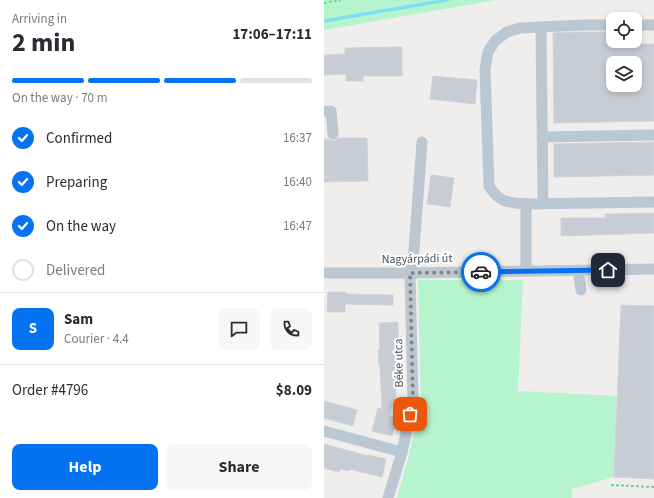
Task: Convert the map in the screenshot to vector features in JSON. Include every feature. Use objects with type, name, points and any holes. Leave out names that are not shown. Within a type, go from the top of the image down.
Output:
[{"type":"street","points":[[606,25],[541,26],[520,28],[507,32],[495,41],[488,52],[485,69],[489,186],[499,198],[507,202],[526,204],[654,202]]},
{"type":"street","points":[[642,25],[654,25]]},
{"type":"street","points":[[541,26],[543,204]]},
{"type":"street","points":[[324,111],[332,111],[333,134]]},
{"type":"street","points":[[542,137],[654,135]]},
{"type":"street","name":"Béke utca","points":[[388,498],[402,452],[413,402],[410,273],[414,250],[422,142]]},
{"type":"street","points":[[526,204],[526,271]]},
{"type":"street","name":"Nagyárpádi út","points":[[324,273],[654,269]]},
{"type":"street","points":[[578,270],[581,290]]},
{"type":"street","points":[[324,432],[402,452]]},
{"type":"path","points":[[324,3],[341,0]]},
{"type":"path","points":[[611,485],[654,487]]},
{"type":"green space","points":[[324,0],[496,0],[324,30]]},
{"type":"green space","points":[[418,280],[523,280],[518,391],[617,396],[614,477],[572,489],[572,498],[397,498],[421,403]]},
{"type":"building","points":[[606,32],[606,48],[642,48],[642,44],[654,44],[654,121],[554,123],[553,33]]},
{"type":"building","points":[[402,47],[402,76],[363,76],[363,81],[346,81],[346,74],[324,75],[324,55],[345,54],[345,48]]},
{"type":"building","points":[[433,76],[477,80],[475,104],[430,99]]},
{"type":"building","points":[[338,138],[367,138],[368,181],[324,182],[324,139],[333,141]]},
{"type":"building","points":[[654,142],[654,175],[554,177],[554,144]]},
{"type":"building","points":[[431,175],[454,178],[450,207],[427,204]]},
{"type":"building","points":[[654,213],[654,233],[561,236],[561,218],[605,218],[605,214]]},
{"type":"building","points":[[328,292],[393,295],[393,305],[345,304],[345,312],[327,312]]},
{"type":"building","points":[[621,305],[654,306],[654,479],[614,477]]},
{"type":"building","points":[[398,322],[399,387],[395,387],[396,397],[394,398],[389,416],[397,418],[392,436],[372,431],[378,408],[382,409],[378,350],[380,350],[379,323]]},
{"type":"building","points":[[324,401],[357,410],[353,426],[324,418]]},
{"type":"building","points":[[324,444],[368,456],[386,459],[382,477],[349,469],[349,471],[340,469],[339,472],[324,468]]},
{"type":"waterway","points":[[324,21],[447,0]]},
{"type":"way so far","points":[[410,414],[413,402],[410,273],[481,272]]},
{"type":"route","points":[[481,272],[608,270]]}]
